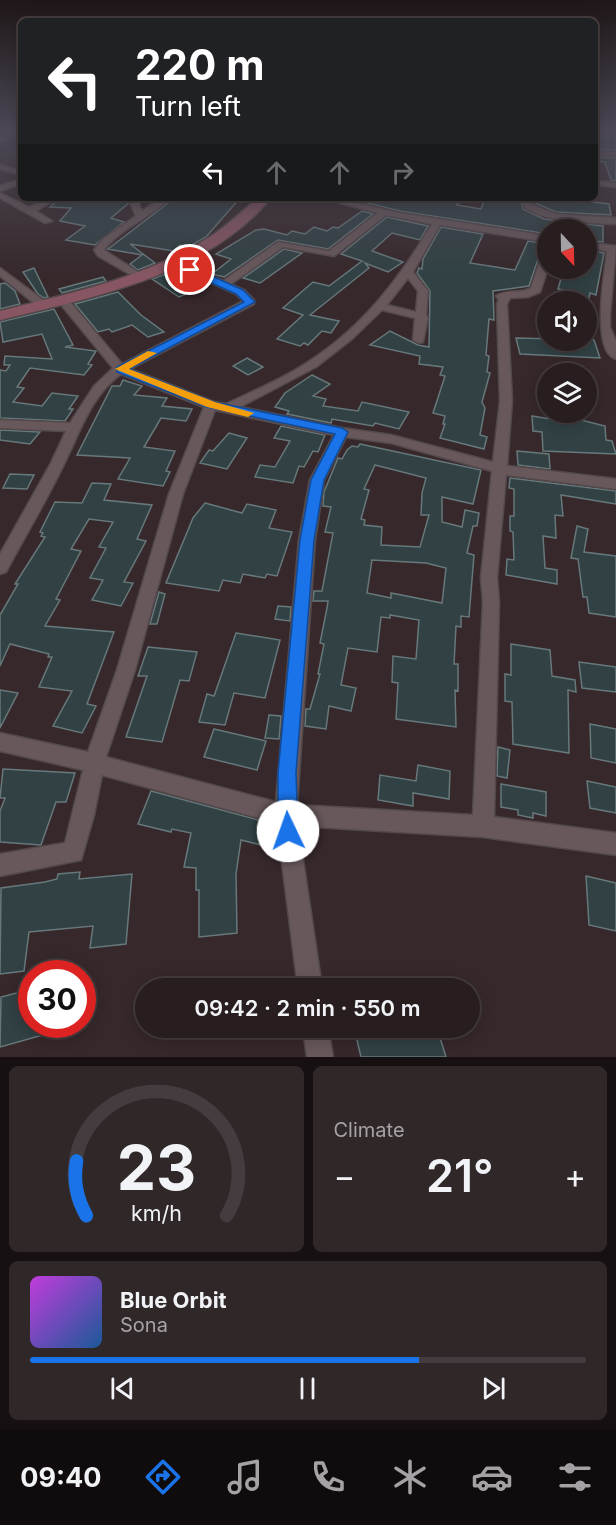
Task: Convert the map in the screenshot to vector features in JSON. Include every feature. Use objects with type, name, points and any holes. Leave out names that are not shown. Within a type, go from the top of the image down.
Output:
[{"type":"street","points":[[0,189],[18,182]]},
{"type":"street","points":[[598,183],[616,184]]},
{"type":"street","points":[[0,195],[48,221]]},
{"type":"street","points":[[31,210],[48,201]]},
{"type":"street","points":[[136,201],[135,205],[141,218]]},
{"type":"street","points":[[138,276],[100,254],[99,250],[106,241],[162,201]]},
{"type":"street","points":[[0,316],[43,305],[174,263],[214,240],[261,201]]},
{"type":"street","points":[[343,201],[374,206],[384,213],[437,223],[537,237]]},
{"type":"street","points":[[528,201],[531,208],[561,217],[616,221]]},
{"type":"street","points":[[224,285],[281,244],[332,254],[384,213]]},
{"type":"street","points":[[0,865],[73,852],[84,815],[94,763],[126,670],[176,494],[219,407],[312,365],[380,306],[408,272],[437,223]]},
{"type":"street","points":[[597,247],[614,249],[610,315],[605,327],[616,356]]},
{"type":"street","points":[[0,568],[57,463],[72,427],[95,391],[120,369],[250,302],[245,295],[174,263]]},
{"type":"street","points":[[0,271],[43,305]]},
{"type":"street","points":[[408,272],[423,291],[423,317],[419,340]]},
{"type":"street","points":[[483,826],[491,602],[489,578],[497,468],[506,401],[502,304],[505,299],[501,296],[528,294],[536,290],[539,279]]},
{"type":"street","points":[[62,299],[120,369],[219,407],[434,449],[515,473],[616,484]]},
{"type":"street","points":[[380,306],[423,317]]},
{"type":"street","points":[[0,424],[72,427]]},
{"type":"street","points":[[309,978],[286,815],[287,773],[307,540],[317,480],[342,432]]},
{"type":"street","points":[[0,742],[94,763],[286,815],[483,826],[616,844]]},
{"type":"street","points":[[317,1038],[320,1057]]},
{"type":"building","points":[[57,201],[130,202],[111,218],[124,222],[95,245],[66,240],[85,226],[60,221],[71,208],[50,207]]},
{"type":"building","points":[[171,201],[237,201],[206,237],[188,247],[180,245],[174,251],[130,244],[155,263],[138,270],[130,264],[142,255],[108,249]]},
{"type":"building","points":[[359,201],[459,201],[457,205],[481,209],[484,201],[521,201],[523,209],[544,219],[537,219],[537,232],[400,211]]},
{"type":"building","points":[[586,201],[609,204],[611,215],[556,212],[533,202]]},
{"type":"building","points":[[362,211],[373,214],[328,249],[278,240],[224,277],[212,274],[231,259],[216,254],[256,230],[264,229],[287,235],[292,231],[305,234],[314,227],[327,231],[333,227],[338,228]]},
{"type":"building","points":[[387,217],[428,226],[420,240],[392,233],[372,251],[403,262],[388,272],[365,263],[369,268],[310,315],[339,321],[331,333],[322,331],[308,345],[304,343],[300,346],[277,339],[303,315],[283,308],[313,282],[329,286],[362,261],[341,254]]},
{"type":"building","points":[[597,225],[603,226],[603,242],[597,241]]},
{"type":"building","points":[[441,227],[483,234],[470,263],[515,270],[528,241],[537,242],[537,262],[529,286],[493,291],[494,320],[489,319],[486,355],[489,356],[487,372],[490,373],[482,402],[485,408],[480,435],[487,437],[484,449],[440,438],[445,416],[433,413],[445,376],[440,375],[443,367],[419,364],[420,356],[370,345],[390,331],[418,345],[429,347],[430,291],[417,273],[419,268],[422,269],[423,259]]},
{"type":"building","points":[[284,249],[302,253],[260,283],[243,278]]},
{"type":"building","points":[[597,252],[604,253],[597,291],[558,289],[561,279],[597,279]]},
{"type":"building","points":[[34,268],[48,297],[44,298],[38,294],[23,272]]},
{"type":"building","points":[[168,273],[171,275],[177,273],[201,288],[179,297],[152,279]]},
{"type":"building","points":[[103,277],[106,281],[62,293],[59,289]]},
{"type":"building","points":[[5,283],[15,291],[20,304],[0,309],[0,284]]},
{"type":"building","points":[[118,292],[141,315],[164,332],[148,337],[132,325],[112,332],[109,329],[98,332],[75,304]]},
{"type":"building","points":[[54,309],[73,345],[65,347],[96,351],[88,364],[92,365],[84,375],[30,368],[17,387],[24,388],[13,402],[42,406],[52,393],[78,396],[69,409],[73,409],[65,421],[0,418],[0,370],[6,371],[10,365],[4,365],[5,356],[52,359],[42,334],[3,342],[0,322]]},
{"type":"building","points":[[516,338],[537,339],[537,351],[597,351],[597,349],[600,358],[520,354]]},
{"type":"building","points":[[247,358],[263,367],[248,375],[233,366]]},
{"type":"building","points":[[312,375],[330,384],[313,396],[326,399],[323,406],[358,411],[362,402],[409,412],[399,429],[375,423],[373,426],[332,419],[331,423],[287,414],[289,411],[275,407],[285,393]]},
{"type":"building","points":[[123,380],[142,386],[134,395],[167,398],[162,406],[192,409],[186,421],[161,418],[144,447],[175,451],[166,471],[170,472],[163,486],[118,479],[130,458],[77,455],[112,386],[120,386]]},
{"type":"building","points":[[532,416],[537,417],[537,423],[593,423],[605,426],[606,440],[612,441],[616,454],[543,451],[542,432],[533,431]]},
{"type":"building","points":[[281,426],[325,435],[318,452],[313,451],[304,467],[299,466],[293,483],[255,477],[260,465],[275,467],[290,441],[274,438]]},
{"type":"building","points":[[0,430],[40,432],[30,444],[0,440]]},
{"type":"building","points":[[229,433],[247,438],[227,469],[200,463],[209,450],[213,451]]},
{"type":"building","points":[[360,444],[481,470],[473,504],[442,497],[442,522],[462,527],[465,510],[479,513],[477,526],[473,526],[467,553],[474,555],[469,617],[461,616],[461,627],[456,626],[454,664],[458,664],[458,691],[455,690],[456,727],[396,719],[398,683],[392,682],[393,656],[416,659],[419,620],[390,615],[390,618],[381,617],[377,652],[348,648],[341,685],[356,688],[351,711],[329,706],[326,729],[305,726],[306,709],[310,709],[320,674],[318,674],[324,644],[320,643],[328,601],[313,601],[314,591],[322,591],[333,533],[325,532],[331,507],[323,506],[324,492],[338,458],[342,459],[352,446],[358,447]],"holes":[[[375,465],[426,478],[422,493],[421,515],[429,515],[420,547],[381,545],[382,527],[364,525],[365,520],[361,519],[369,490],[364,489]],[[372,560],[426,563],[446,568],[442,603],[391,593],[391,598],[367,593]]]},
{"type":"building","points":[[517,451],[549,454],[550,469],[518,465]]},
{"type":"building","points":[[10,474],[34,475],[27,489],[3,488]]},
{"type":"building","points":[[510,478],[616,491],[616,504],[561,495],[563,516],[555,515],[556,538],[543,536],[545,568],[557,570],[557,584],[506,575],[507,559],[514,560],[510,516],[514,516],[514,489],[509,488]]},
{"type":"building","points":[[92,483],[111,484],[104,500],[152,505],[137,539],[146,541],[124,582],[133,583],[121,606],[92,600],[103,580],[90,578],[106,548],[99,547],[113,522],[89,519],[71,549],[81,551],[56,599],[60,600],[45,626],[114,632],[87,704],[96,706],[82,733],[53,726],[72,691],[39,687],[52,657],[48,657],[49,654],[10,644],[0,666],[0,615],[18,584],[15,584],[45,537],[41,536],[43,533],[40,532],[55,502],[82,503]]},
{"type":"building","points":[[205,503],[242,513],[247,504],[276,510],[269,528],[292,532],[277,576],[267,574],[265,578],[243,574],[240,583],[223,580],[219,591],[166,583],[193,518]]},
{"type":"building","points":[[577,526],[588,529],[584,552],[616,556],[616,617],[589,613],[587,597],[583,597],[578,559],[571,558]]},
{"type":"building","points":[[159,592],[165,594],[157,624],[150,624]]},
{"type":"building","points":[[278,606],[291,607],[290,621],[275,619]]},
{"type":"building","points":[[236,633],[280,640],[265,698],[234,693],[225,725],[199,722],[207,694],[214,696]]},
{"type":"building","points":[[511,644],[550,650],[552,676],[575,680],[576,692],[568,690],[569,753],[513,744],[512,702],[505,701],[505,674],[511,675]]},
{"type":"building","points":[[148,647],[197,652],[189,681],[180,680],[162,742],[126,737],[147,676],[138,676]]},
{"type":"building","points":[[579,662],[616,667],[616,692],[582,688]]},
{"type":"building","points":[[0,690],[18,693],[0,728]]},
{"type":"building","points":[[269,715],[281,716],[279,739],[265,738]]},
{"type":"building","points":[[590,724],[616,729],[616,763],[591,758]]},
{"type":"building","points":[[214,729],[266,741],[257,770],[204,757]]},
{"type":"building","points":[[498,747],[510,750],[507,778],[497,776]]},
{"type":"building","points":[[418,765],[450,771],[449,799],[413,793],[413,806],[378,800],[380,775],[416,781]]},
{"type":"building","points":[[3,769],[75,773],[66,802],[56,802],[41,845],[0,842],[0,811],[5,798],[0,798]]},
{"type":"building","points":[[587,781],[616,787],[616,813],[590,808]]},
{"type":"building","points":[[501,784],[546,792],[546,816],[533,813],[533,818],[518,815],[518,810],[501,807]]},
{"type":"building","points":[[151,791],[266,822],[261,845],[241,840],[236,874],[237,933],[199,937],[199,890],[196,890],[196,868],[184,867],[191,833],[172,829],[171,832],[138,824]]},
{"type":"building","points":[[80,872],[79,879],[132,874],[126,944],[90,948],[93,926],[29,932],[25,960],[18,960],[18,972],[0,974],[1,888],[45,882],[57,879],[58,874]]},
{"type":"building","points":[[586,876],[616,883],[616,931],[589,925]]},
{"type":"building","points":[[18,993],[18,1038],[32,1038],[0,1047],[1,997]]},
{"type":"building","points":[[356,1038],[440,1038],[446,1057],[361,1057]]},
{"type":"slow traffic","points":[[152,353],[120,369],[211,405],[248,413]]},
{"type":"route","points":[[190,270],[240,292],[250,302],[120,369],[211,405],[342,432],[317,480],[307,540],[287,773],[288,831]]}]
